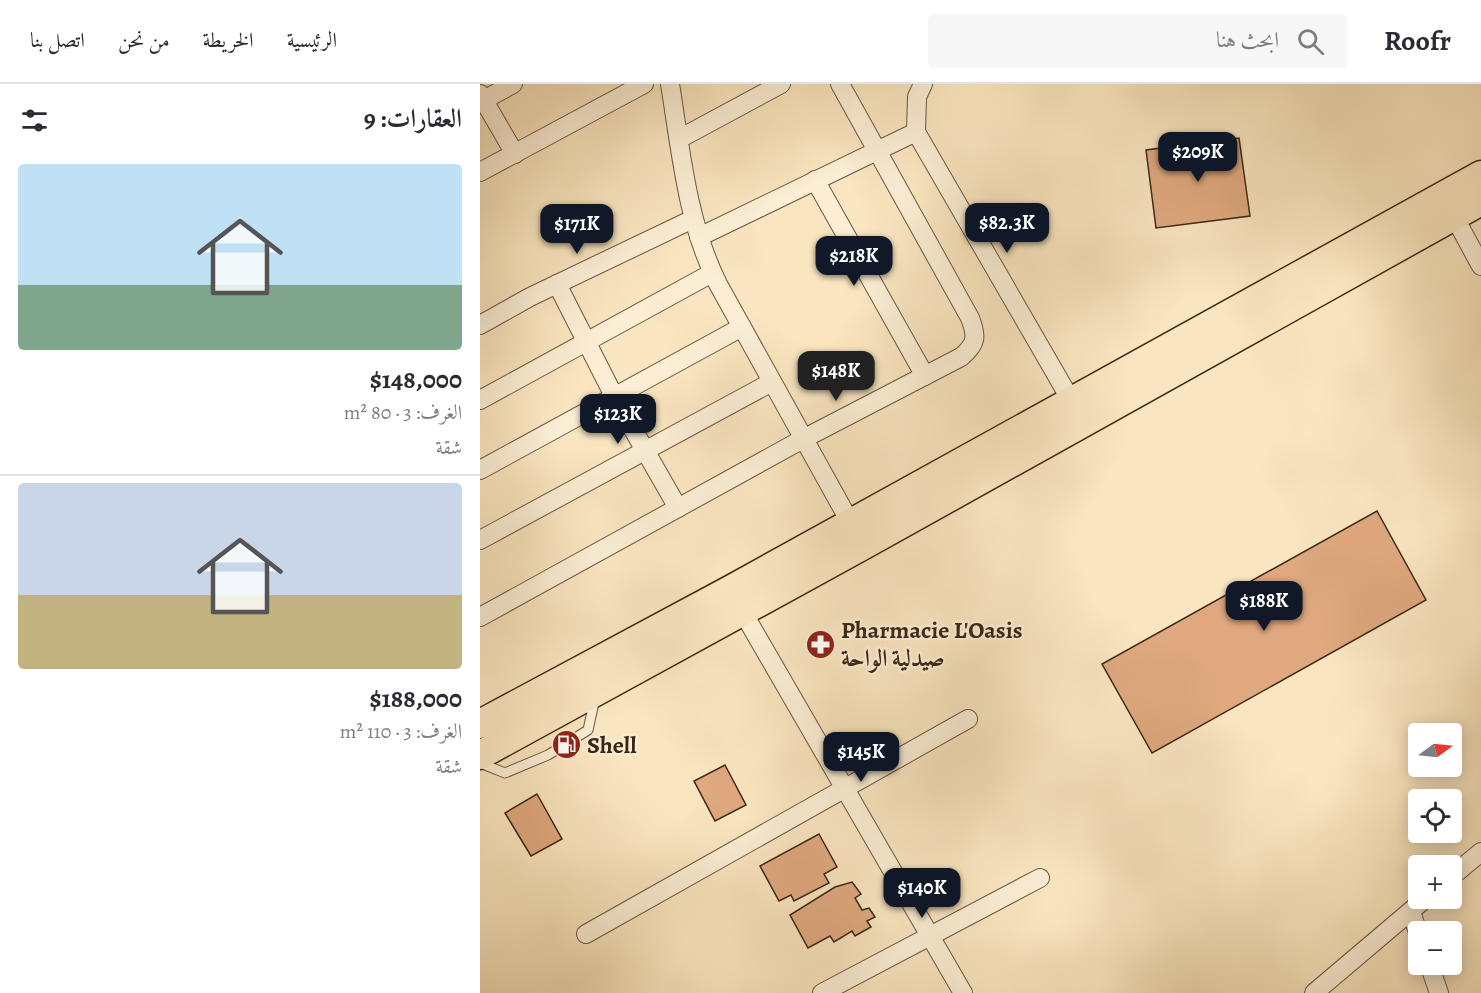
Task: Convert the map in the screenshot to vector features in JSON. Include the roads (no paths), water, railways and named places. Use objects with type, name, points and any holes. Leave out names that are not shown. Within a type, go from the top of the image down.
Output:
[{"type":"main road","points":[[480,724],[736,601],[1449,207],[1481,175]]},
{"type":"main road","points":[[1449,207],[1481,201]]},
{"type":"main road","points":[[480,755],[596,692],[736,601]]},
{"type":"street","points":[[513,84],[481,99],[515,154]]},
{"type":"street","points":[[480,172],[644,84]]},
{"type":"street","points":[[670,84],[693,219],[712,273],[856,535]]},
{"type":"street","points":[[679,139],[781,84]]},
{"type":"street","points":[[480,617],[803,439],[925,376],[969,350],[974,343],[976,334],[878,150],[840,84]]},
{"type":"street","points":[[923,84],[917,97],[916,132],[1077,411]]},
{"type":"street","points":[[699,237],[916,132]]},
{"type":"street","points":[[814,180],[925,376]]},
{"type":"street","points":[[1449,207],[1481,266]]},
{"type":"street","points":[[480,325],[558,284],[693,219]]},
{"type":"street","points":[[480,400],[712,273]]},
{"type":"street","points":[[558,284],[615,398],[678,507]]},
{"type":"street","points":[[480,470],[742,327]]},
{"type":"street","points":[[480,540],[772,382]]},
{"type":"street","points":[[736,601],[963,993]]},
{"type":"street","points":[[586,934],[968,719]]},
{"type":"street","points":[[1462,868],[1481,852]]},
{"type":"street","points":[[822,993],[1040,878]]},
{"type":"street","points":[[1314,993],[1414,909]]},
{"type":"street","points":[[1411,912],[1414,921]]},
{"type":"street","points":[[1433,975],[1439,993]]},
{"type":"lane","points":[[480,763],[505,773],[548,755],[588,730],[596,692]]},
{"type":"place","name":"Pharmacie L'Oasis صيدلية الواحة","points":[[820,644]]},
{"type":"place","name":"Shell","points":[[566,745]]}]
